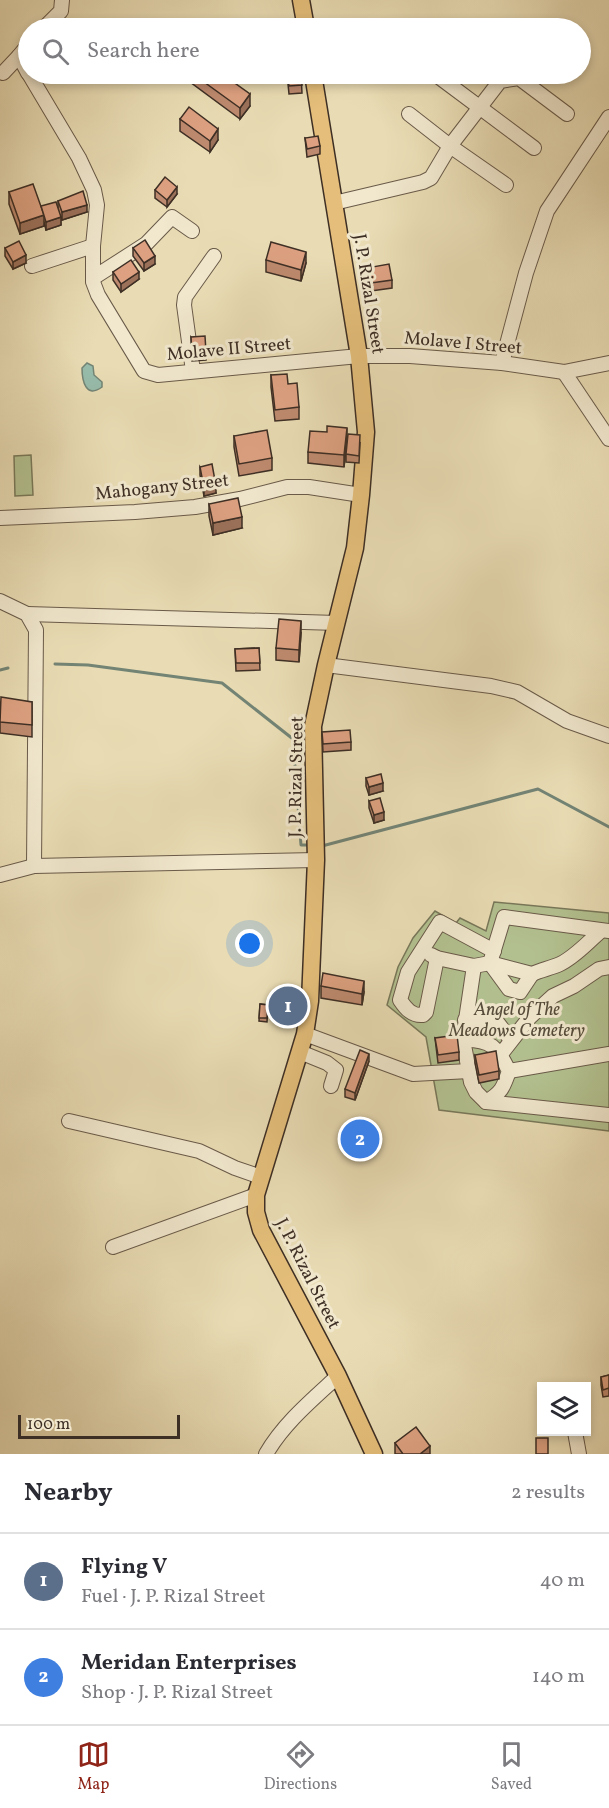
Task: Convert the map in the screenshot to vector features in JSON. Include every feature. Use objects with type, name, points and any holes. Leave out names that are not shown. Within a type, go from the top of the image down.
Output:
[{"type":"main road","points":[[301,0],[304,18]]},
{"type":"main road","name":"J. P. Rizal Street","points":[[315,84],[359,356],[366,432],[355,548],[313,726],[316,861],[310,1001],[305,1034],[256,1196],[256,1212],[261,1230],[338,1376],[374,1454]]},
{"type":"street","points":[[54,18],[61,11],[62,0]]},
{"type":"street","points":[[3,73],[18,57]]},
{"type":"street","name":"Molave II Street","points":[[35,84],[79,158],[94,190],[98,205],[93,246],[93,278],[98,295],[144,371],[158,375],[359,356]]},
{"type":"street","points":[[448,84],[534,148]]},
{"type":"street","points":[[334,203],[431,178],[450,147],[498,84]]},
{"type":"street","points":[[527,84],[567,114]]},
{"type":"street","points":[[409,114],[450,147],[506,185]]},
{"type":"street","points":[[502,363],[526,273],[547,211],[609,117]]},
{"type":"street","points":[[93,278],[146,243],[172,217],[192,231]]},
{"type":"street","points":[[32,266],[93,246]]},
{"type":"street","points":[[193,371],[184,305],[185,297],[214,256]]},
{"type":"street","name":"Molave I Street","points":[[359,356],[410,356],[502,363],[564,372],[609,363]]},
{"type":"street","points":[[564,372],[609,439]]},
{"type":"street","name":"Mahogany Street","points":[[0,518],[195,507],[287,487],[309,487],[361,495]]},
{"type":"street","points":[[0,601],[27,614],[337,623]]},
{"type":"street","points":[[27,614],[36,630],[34,866]]},
{"type":"street","points":[[326,665],[491,686],[517,692],[567,721],[609,736]]},
{"type":"street","points":[[0,875],[34,866],[316,861]]},
{"type":"street","points":[[504,917],[575,925],[605,931],[559,964],[532,974],[520,992],[509,989],[492,957],[504,917]]},
{"type":"street","points":[[437,958],[426,1012],[417,1016],[406,1010],[400,1000],[408,972],[440,922],[492,957],[532,974]]},
{"type":"street","points":[[422,949],[437,958],[474,966],[492,957]]},
{"type":"street","points":[[474,966],[463,1040],[471,1082],[476,1092],[486,1102],[609,1115]]},
{"type":"street","points":[[501,1054],[530,1017],[553,996],[574,986],[599,969],[609,967]]},
{"type":"street","points":[[465,1020],[497,1022],[511,1040]]},
{"type":"street","points":[[305,1034],[413,1074],[469,1071]]},
{"type":"street","points":[[463,1040],[477,1040],[494,1046],[501,1054],[509,1071],[503,1088],[486,1102]]},
{"type":"street","points":[[300,1052],[327,1063],[336,1070],[331,1086]]},
{"type":"street","points":[[509,1071],[609,1054]]},
{"type":"street","points":[[69,1121],[199,1151],[261,1177]]},
{"type":"street","points":[[114,1246],[256,1196]]},
{"type":"street","points":[[266,1454],[274,1439],[297,1414],[338,1376]]},
{"type":"street","points":[[576,1436],[579,1454]]},
{"type":"green space","points":[[31,455],[33,495],[15,496],[14,456]]},
{"type":"green space","name":"Angel of The Meadows Cemetery","points":[[494,902],[609,913],[609,1131],[439,1110],[426,1037],[387,1005],[398,967],[413,938],[435,911],[456,923],[460,918],[486,931]]},
{"type":"shaded area","points":[[87,363],[93,366],[94,375],[102,382],[102,387],[97,390],[89,390],[84,383],[82,368]]},
{"type":"building","points":[[207,84],[236,84],[250,94],[240,108]]},
{"type":"building","points":[[189,107],[218,129],[210,141],[180,119]]},
{"type":"building","points":[[318,136],[320,146],[307,149],[305,138]]},
{"type":"building","points":[[165,177],[177,187],[167,200],[155,190]]},
{"type":"building","points":[[33,184],[44,215],[20,223],[9,192]]},
{"type":"building","points":[[83,191],[87,205],[62,212],[58,201]]},
{"type":"building","points":[[56,202],[61,217],[46,222],[41,206]]},
{"type":"building","points":[[145,240],[155,256],[144,263],[133,248]]},
{"type":"building","points":[[19,241],[26,255],[13,262],[5,248]]},
{"type":"building","points":[[271,242],[306,252],[301,270],[266,260]]},
{"type":"building","points":[[131,260],[139,272],[121,284],[113,272]]},
{"type":"building","points":[[389,264],[392,280],[364,284],[361,269]]},
{"type":"building","points":[[205,336],[206,352],[192,353],[191,337]]},
{"type":"building","points":[[287,374],[288,384],[297,383],[299,407],[275,410],[271,375]]},
{"type":"building","points":[[327,426],[347,428],[344,455],[308,452],[310,431],[327,432]]},
{"type":"building","points":[[267,430],[272,458],[239,464],[234,436]]},
{"type":"building","points":[[348,434],[360,435],[359,456],[346,454]]},
{"type":"building","points":[[212,464],[216,486],[204,488],[200,467]]},
{"type":"building","points":[[238,498],[242,517],[213,523],[209,504]]},
{"type":"building","points":[[279,619],[301,621],[299,650],[276,648]]},
{"type":"building","points":[[259,648],[260,663],[236,663],[235,649]]},
{"type":"building","points":[[1,697],[32,702],[32,725],[0,722]]},
{"type":"building","points":[[350,730],[351,742],[323,744],[322,732]]},
{"type":"building","points":[[381,774],[383,783],[369,787],[366,778]]},
{"type":"building","points":[[380,798],[384,812],[374,815],[369,801]]},
{"type":"building","points":[[323,973],[364,981],[362,994],[321,986]]},
{"type":"building","points":[[283,993],[294,994],[292,1011],[281,1010]]},
{"type":"building","points":[[260,1004],[268,1005],[267,1018],[259,1018]]},
{"type":"building","points":[[457,1035],[459,1052],[438,1055],[435,1038]]},
{"type":"building","points":[[360,1050],[369,1054],[355,1093],[345,1089]]},
{"type":"building","points":[[496,1051],[499,1071],[479,1075],[475,1055]]},
{"type":"building","points":[[609,1375],[609,1388],[603,1390],[601,1377]]},
{"type":"building","points":[[416,1427],[430,1446],[420,1454],[403,1454],[395,1443]]},
{"type":"building","points":[[536,1438],[548,1438],[548,1454],[536,1454]]},
{"type":"waterway","points":[[55,664],[88,665],[222,683],[293,739],[301,845],[307,845]]},
{"type":"waterway","points":[[0,670],[8,668]]},
{"type":"waterway","points":[[322,846],[538,789],[609,827]]},
{"type":"place","name":"Flying V","points":[[288,1006]]},
{"type":"place","name":"Meridan Enterprises","points":[[360,1139]]}]
